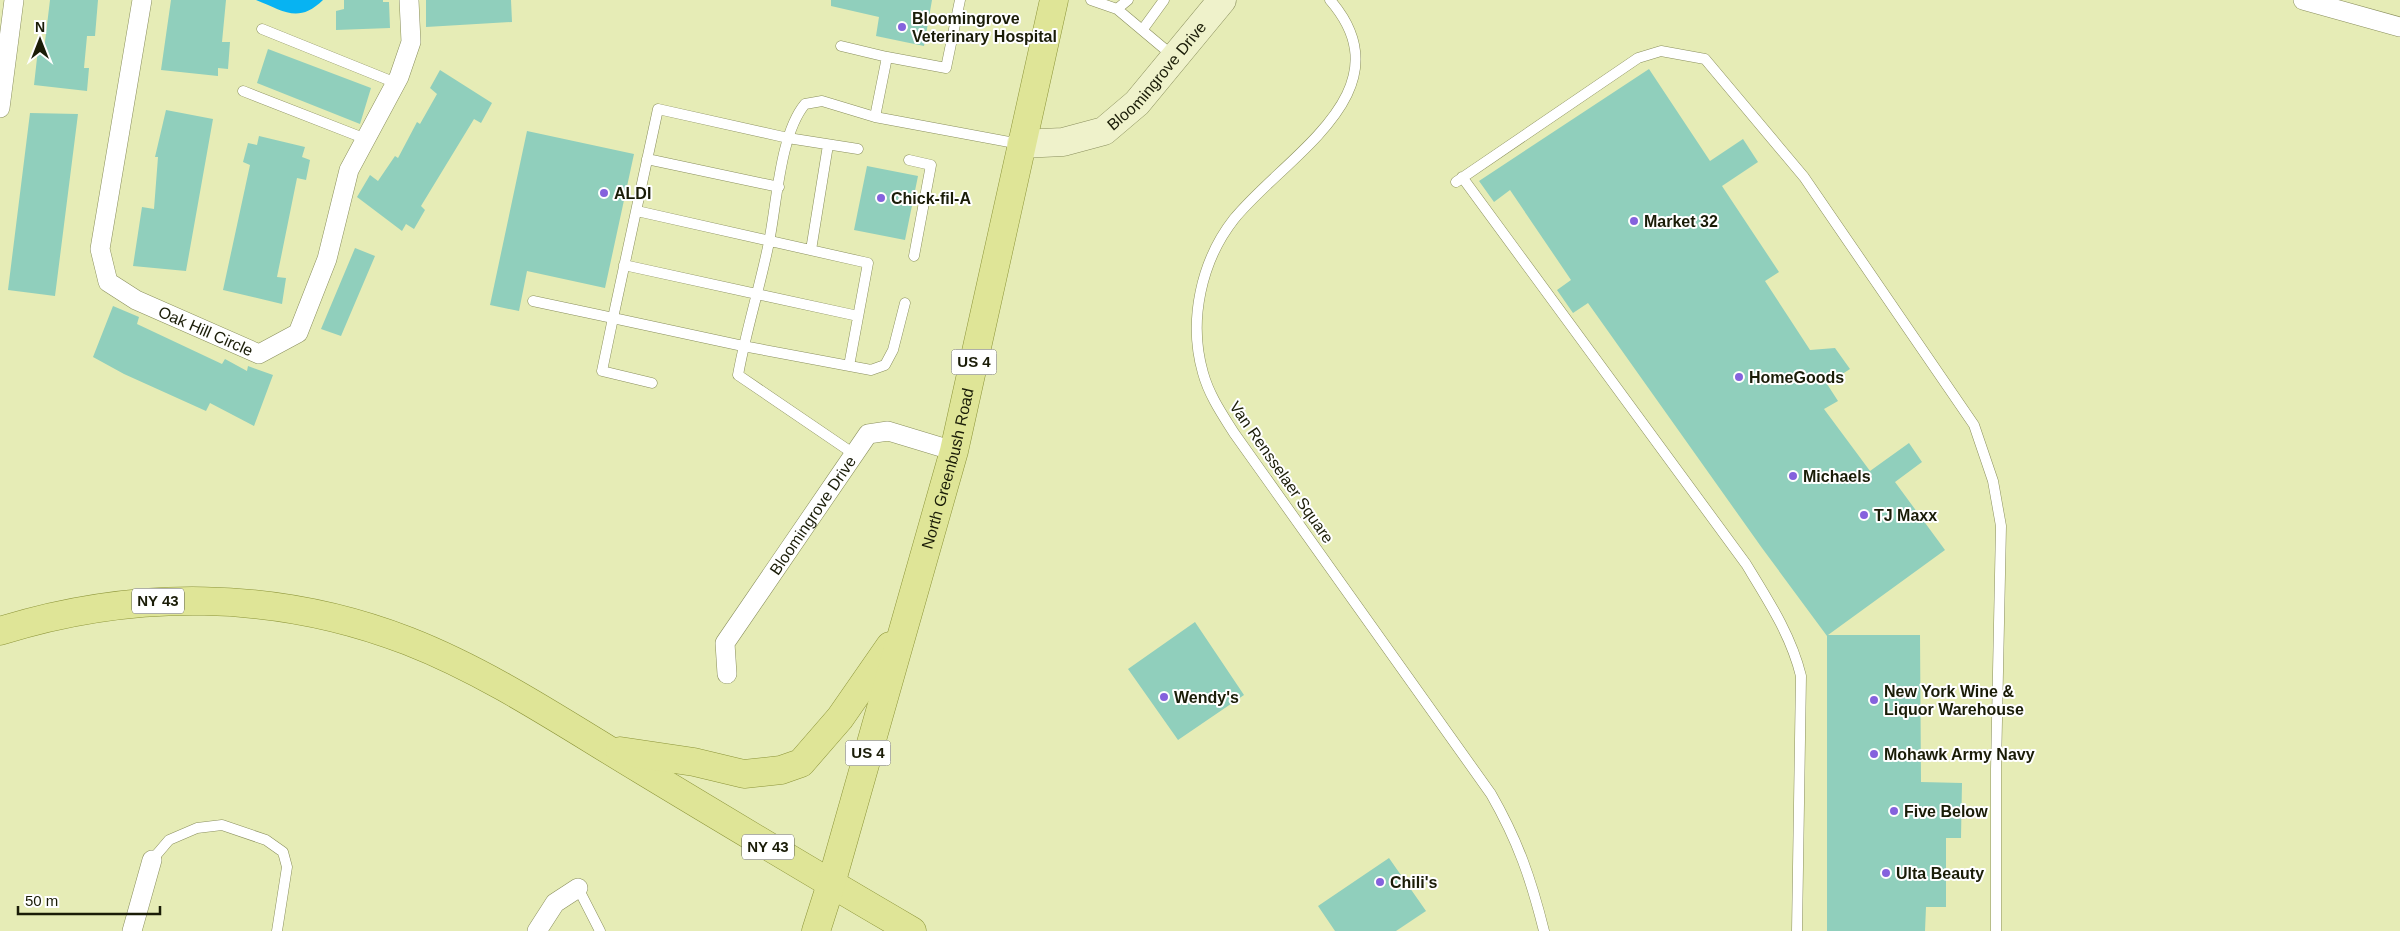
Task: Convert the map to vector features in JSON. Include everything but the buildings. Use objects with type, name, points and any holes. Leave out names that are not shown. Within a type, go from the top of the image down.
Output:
[{"type":"main road","name":"North Greenbush Road","points":[[816,931],[832,884],[954,451],[1054,0]]},
{"type":"main road","name":"NY 43","points":[[0,631],[79,610],[172,600],[222,601],[318,614],[364,626],[409,641],[498,684],[912,931]]},
{"type":"main road","points":[[608,749],[694,762],[744,774],[781,770],[801,763],[840,718],[906,622]]},
{"type":"street","points":[[0,108],[14,0]]},
{"type":"street","name":"Oak Hill Circle","points":[[142,0],[100,249],[108,282],[136,300],[259,354],[298,333],[327,258],[349,170],[396,83],[410,42],[409,0]]},
{"type":"street","name":"Bloomingrove Drive","points":[[1021,144],[1063,142],[1104,131],[1137,103],[1222,0]]},
{"type":"street","points":[[2315,1],[2400,28]]},
{"type":"street","name":"Bloomingrove Drive","points":[[727,674],[725,643],[868,434],[888,431],[954,451]]},
{"type":"street","points":[[132,931],[152,860]]},
{"type":"street","points":[[537,931],[555,903],[578,888]]},
{"type":"lane","points":[[842,46],[946,68],[960,0]]},
{"type":"lane","points":[[1092,0],[1119,3],[1128,0]]},
{"type":"lane","points":[[1143,29],[1155,0]]},
{"type":"lane","points":[[1143,29],[1164,0]]},
{"type":"lane","name":"Van Rensselaer Square","points":[[1330,0],[1341,12],[1351,30],[1356,50],[1356,70],[1350,91],[1340,109],[1325,127],[1250,201],[1219,242],[1208,264],[1198,308],[1198,344],[1203,373],[1213,399],[1234,433],[1491,794],[1506,819],[1527,868],[1544,931]]},
{"type":"lane","points":[[1119,3],[1143,29],[1174,57]]},
{"type":"lane","points":[[262,29],[396,83]]},
{"type":"lane","points":[[1797,931],[1801,676],[1797,658],[1785,631],[1746,564],[1459,179],[1638,58],[1661,51],[1705,59],[1804,177],[1974,425],[1993,481],[2001,526],[1996,769],[1996,931]]},
{"type":"lane","points":[[875,117],[887,57]]},
{"type":"lane","points":[[243,91],[366,139]]},
{"type":"lane","points":[[854,454],[738,375],[743,346],[758,293],[769,242],[788,138],[796,114],[805,104],[822,102],[875,117],[1021,144]]},
{"type":"lane","points":[[652,383],[602,371],[658,109],[788,138],[858,149]]},
{"type":"lane","points":[[811,250],[828,145]]},
{"type":"lane","points":[[647,159],[779,187]]},
{"type":"lane","points":[[910,160],[931,165],[914,256]]},
{"type":"lane","points":[[637,211],[868,263],[849,366]]},
{"type":"lane","points":[[624,266],[758,293],[858,316]]},
{"type":"lane","points":[[534,301],[743,346],[871,370],[885,365],[898,339],[905,303]]},
{"type":"lane","points":[[152,860],[169,840],[197,828],[222,825],[266,840],[283,852],[287,867],[276,931]]},
{"type":"lane","points":[[578,888],[600,931]]},
{"type":"water","points":[[256,0],[323,0],[306,12],[291,13]]},
{"type":"place","name":"Bloomingrove Veterinary Hospital","points":[[902,27]]},
{"type":"place","name":"ALDI","points":[[604,193]]},
{"type":"place","name":"Chick-fil-A","points":[[881,198]]},
{"type":"place","name":"Market 32","points":[[1634,221]]},
{"type":"place","name":"HomeGoods","points":[[1739,377]]},
{"type":"place","name":"Michaels","points":[[1793,476]]},
{"type":"place","name":"TJ Maxx","points":[[1864,515]]},
{"type":"place","name":"Wendy's","points":[[1164,697]]},
{"type":"place","name":"New York Wine & Liquor Warehouse","points":[[1874,700]]},
{"type":"place","name":"Mohawk Army Navy","points":[[1874,754]]},
{"type":"place","name":"Five Below","points":[[1894,811]]},
{"type":"place","name":"Ulta Beauty","points":[[1886,873]]},
{"type":"place","name":"Chili's","points":[[1380,882]]}]
